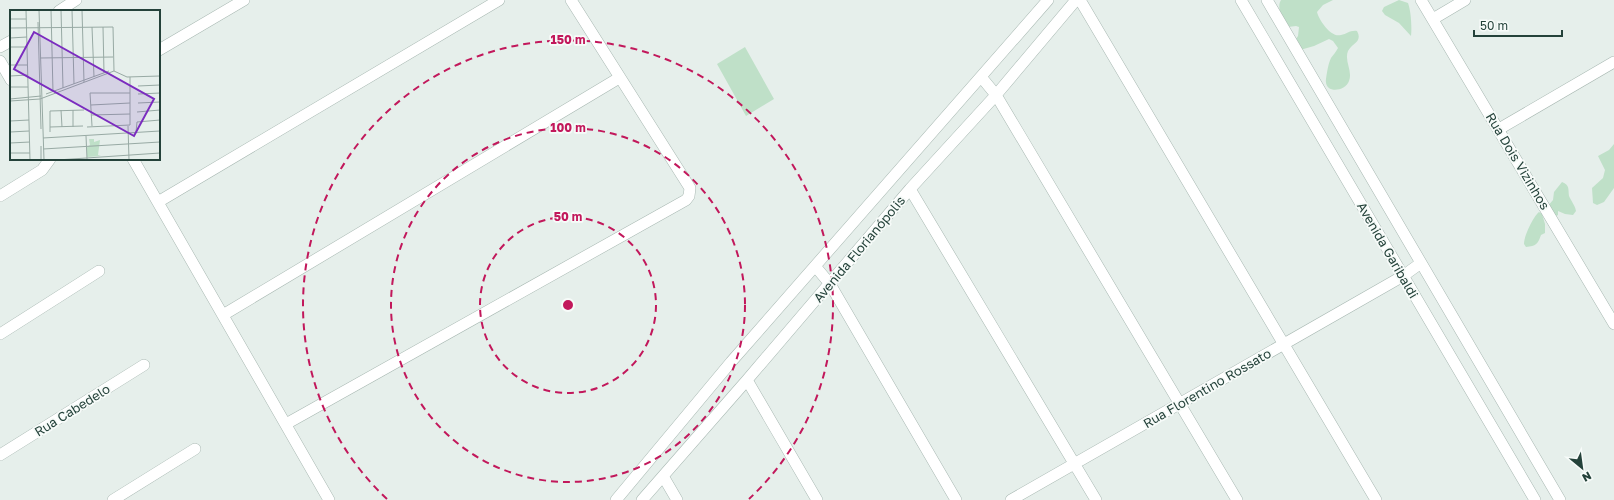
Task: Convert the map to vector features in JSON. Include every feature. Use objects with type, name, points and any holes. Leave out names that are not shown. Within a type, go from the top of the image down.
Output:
[{"type":"street","points":[[160,49],[244,0]]},
{"type":"street","points":[[158,202],[500,0]]},
{"type":"street","points":[[286,424],[686,200],[689,196],[690,188],[571,0]]},
{"type":"street","name":"Avenida Florianópolis","points":[[616,500],[731,362],[982,78],[1048,0]]},
{"type":"street","name":"Avenida Florianópolis","points":[[642,500],[830,284],[910,188],[996,94],[1076,0]]},
{"type":"street","points":[[1080,0],[1376,500]]},
{"type":"street","name":"Avenida Garibaldi","points":[[1241,0],[1535,500]]},
{"type":"street","name":"Avenida Garibaldi","points":[[1267,0],[1560,500]]},
{"type":"street","name":"Rua Dois Vizinhos","points":[[1421,0],[1610,308],[1614,324]]},
{"type":"street","points":[[1433,19],[1465,0]]},
{"type":"street","points":[[61,10],[72,4]]},
{"type":"street","points":[[0,47],[10,42]]},
{"type":"street","points":[[0,61],[10,78]]},
{"type":"street","points":[[1499,129],[1614,62]]},
{"type":"street","points":[[222,315],[619,78]]},
{"type":"street","points":[[982,78],[996,94],[1236,500]]},
{"type":"street","points":[[0,196],[42,170],[49,160]]},
{"type":"street","points":[[134,160],[329,500]]},
{"type":"street","points":[[910,188],[1096,500]]},
{"type":"street","name":"Rua Florentino Rossato","points":[[1011,500],[1403,276],[1421,264]]},
{"type":"street","points":[[815,266],[830,284],[956,500]]},
{"type":"street","points":[[0,334],[99,271]]},
{"type":"street","name":"Rua Cabedelo","points":[[0,455],[144,365]]},
{"type":"street","points":[[747,380],[817,500]]},
{"type":"street","points":[[113,500],[194,449]]},
{"type":"street","points":[[663,476],[677,500]]},
{"type":"green space","points":[[1281,0],[1333,0],[1323,5],[1317,12],[1323,24],[1333,34],[1337,35],[1357,31],[1359,38],[1348,51],[1347,58],[1350,77],[1347,85],[1335,90],[1328,87],[1326,84],[1326,79],[1329,63],[1338,48],[1333,41],[1329,39],[1314,46],[1300,50],[1296,39],[1298,36],[1299,27],[1288,27],[1286,24],[1279,7]]},
{"type":"green space","points":[[1399,0],[1408,3],[1411,19],[1411,36],[1399,23],[1385,15],[1382,11],[1384,7]]},
{"type":"green space","points":[[745,47],[774,99],[746,116],[717,64]]},
{"type":"green space","points":[[1614,144],[1614,188],[1604,202],[1597,205],[1593,203],[1592,188],[1603,178],[1605,170],[1598,156],[1609,150]]},
{"type":"green space","points":[[1562,182],[1567,186],[1569,196],[1576,211],[1573,215],[1558,211],[1558,215],[1554,217],[1547,207],[1553,200],[1554,192]]},
{"type":"green space","points":[[1539,212],[1542,214],[1545,224],[1545,233],[1541,235],[1536,244],[1526,247],[1524,241],[1527,232],[1534,218]]}]
